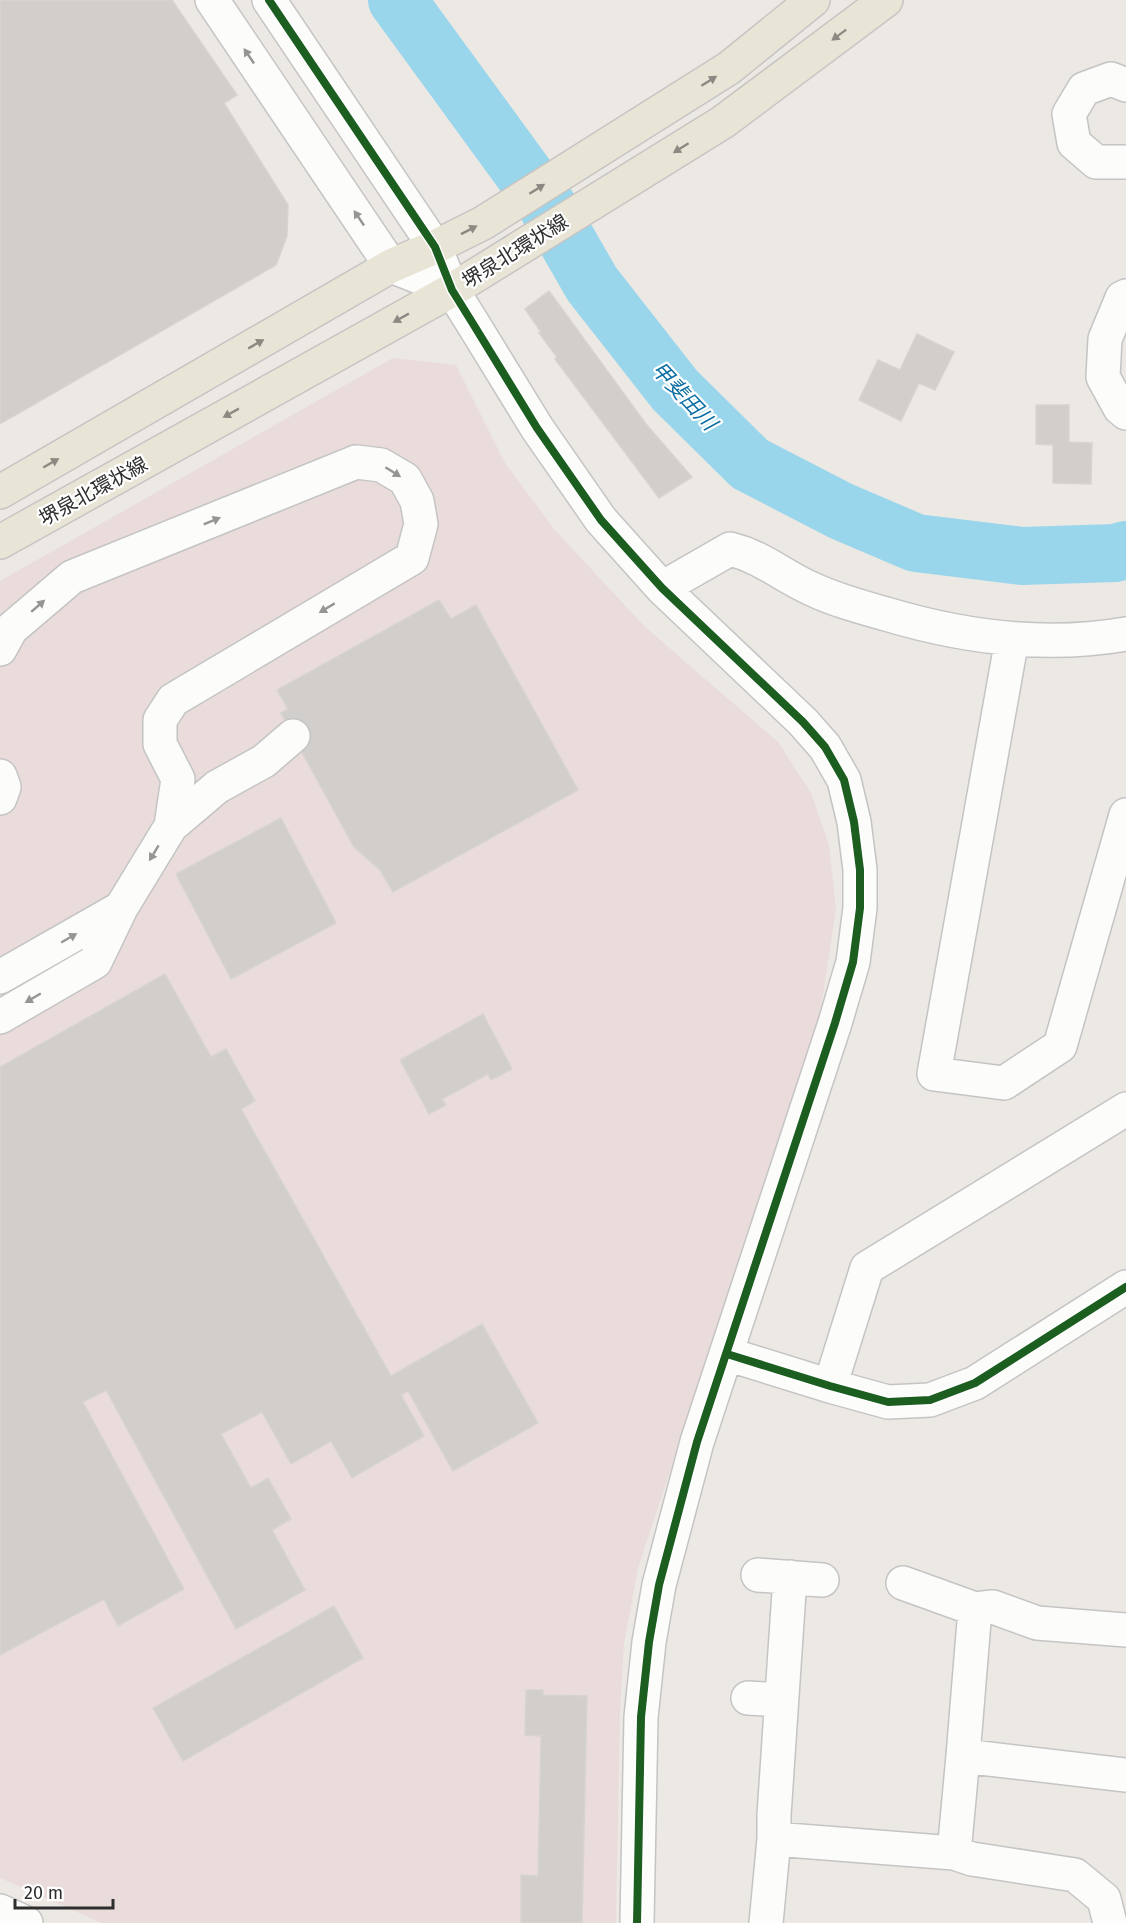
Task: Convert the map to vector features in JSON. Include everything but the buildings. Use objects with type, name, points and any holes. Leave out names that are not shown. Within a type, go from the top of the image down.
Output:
[{"type":"main road","name":"堺泉北環状線","points":[[0,492],[391,266],[435,248],[483,223],[729,68],[813,0]]},
{"type":"main road","name":"堺泉北環状線","points":[[0,542],[452,290],[524,246],[723,122],[886,0]]},
{"type":"street","points":[[212,0],[391,266],[452,290]]},
{"type":"street","points":[[269,0],[435,248],[452,290],[550,447],[601,520],[662,588],[803,722],[825,747],[843,780],[854,822],[860,870],[860,908],[853,962],[836,1023],[697,1442],[659,1585],[649,1642],[641,1717],[637,1923]]},
{"type":"street","points":[[1126,85],[1111,79],[1084,89],[1069,114],[1074,143],[1096,162],[1126,162]]},
{"type":"street","points":[[1126,296],[1122,298],[1105,339],[1103,377],[1120,408],[1126,412]]},
{"type":"street","points":[[0,649],[11,629],[72,577],[356,462],[381,465],[405,479],[417,501],[421,524],[412,558],[173,699],[160,720],[160,744],[178,779],[171,826]]},
{"type":"street","points":[[662,588],[730,549],[750,554],[811,589],[860,607],[960,633],[1055,641],[1126,634]]},
{"type":"street","points":[[1012,639],[934,1074],[1004,1083],[1060,1046],[1126,815]]},
{"type":"street","points":[[0,1017],[95,962],[121,908],[171,826],[216,787],[264,761],[292,736]]},
{"type":"street","points":[[0,776],[4,787],[0,798]]},
{"type":"street","points":[[178,779],[216,787]]},
{"type":"street","points":[[0,977],[121,908]]},
{"type":"street","points":[[830,1386],[867,1268],[1126,1109]]},
{"type":"street","points":[[727,1353],[888,1402],[930,1400],[975,1383],[1126,1287]]},
{"type":"street","points":[[766,1923],[774,1839],[781,1700],[774,1576],[822,1580]]},
{"type":"street","points":[[903,1582],[975,1609],[993,1607],[1037,1623],[1126,1630]]},
{"type":"street","points":[[954,1853],[975,1609]]},
{"type":"street","points":[[748,1698],[781,1700]]},
{"type":"street","points":[[963,1756],[1126,1775]]},
{"type":"street","points":[[774,1839],[954,1853],[972,1859],[1075,1875],[1104,1899],[1110,1923]]},
{"type":"street","points":[[0,1911],[26,1923]]},
{"type":"shaded area","points":[[393,358],[456,365],[505,463],[554,529],[644,626],[778,742],[811,793],[829,845],[836,909],[819,1021],[638,1568],[624,1644],[620,1712],[616,1923],[102,1923],[0,1878],[0,581]]},
{"type":"waterway","name":"甲斐田川","points":[[397,0],[546,204],[592,284],[675,390],[750,464],[841,511],[916,543],[1022,556],[1115,553],[1126,550]]},
{"type":"cycle path","points":[[269,0],[435,247],[452,290],[537,428],[601,520],[662,588],[803,722],[825,747],[844,780],[854,822],[860,870],[860,908],[853,962],[697,1442],[659,1585],[649,1642],[641,1717],[637,1923]]},
{"type":"cycle path","points":[[727,1354],[888,1402],[930,1400],[975,1383],[1126,1287]]}]
